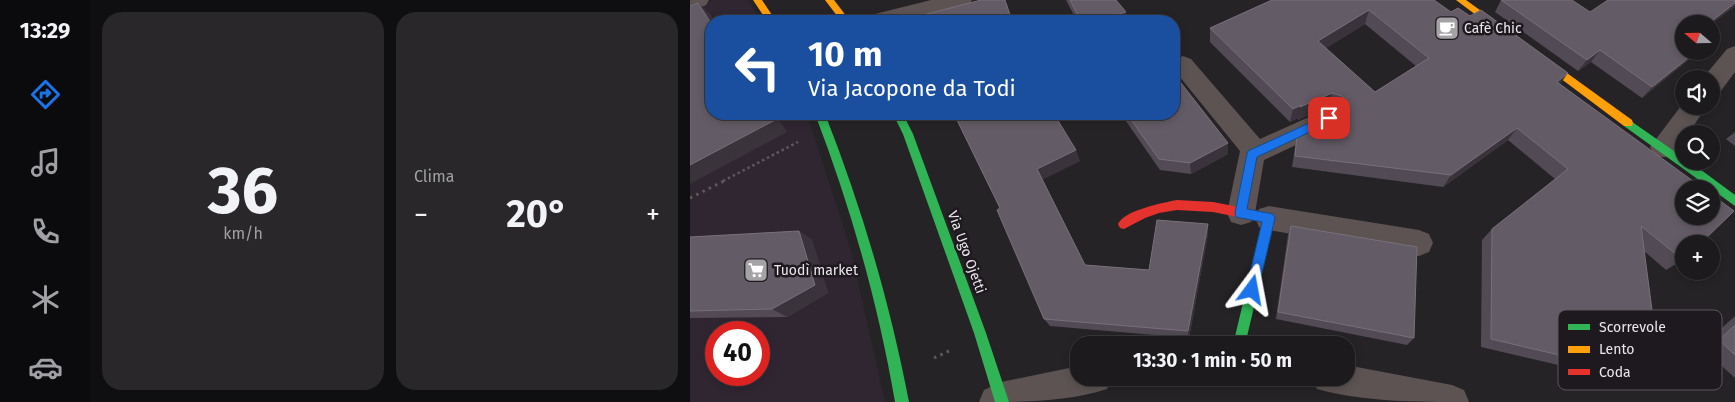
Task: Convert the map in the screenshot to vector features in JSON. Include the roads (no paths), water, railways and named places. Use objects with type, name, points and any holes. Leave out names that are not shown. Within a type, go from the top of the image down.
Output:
[{"type":"main road","points":[[757,0],[768,15]]},
{"type":"main road","points":[[829,0],[841,15]]},
{"type":"main road","points":[[1461,0],[1735,201]]},
{"type":"main road","points":[[823,120],[841,167],[869,253],[898,373],[902,402]]},
{"type":"main road","name":"Via Ugo Ojetti","points":[[901,120],[908,134],[977,324],[999,401]]},
{"type":"main road","points":[[1124,224],[1145,211],[1173,205],[1188,205],[1269,218],[1241,336]]},
{"type":"street","points":[[690,4],[698,0]]},
{"type":"street","points":[[902,15],[961,0]]},
{"type":"street","points":[[1720,74],[1735,55]]},
{"type":"street","points":[[1183,64],[1253,149],[1240,213]]},
{"type":"street","points":[[1663,147],[1687,115]]},
{"type":"street","points":[[1252,154],[1329,118]]},
{"type":"street","points":[[1269,218],[1419,243]]},
{"type":"street","points":[[1355,383],[1452,402]]},
{"type":"street","points":[[999,401],[1070,384]]},
{"type":"place","name":"Cafè Chic","points":[[1447,28]]},
{"type":"place","name":"Tuodì market","points":[[756,270]]}]
